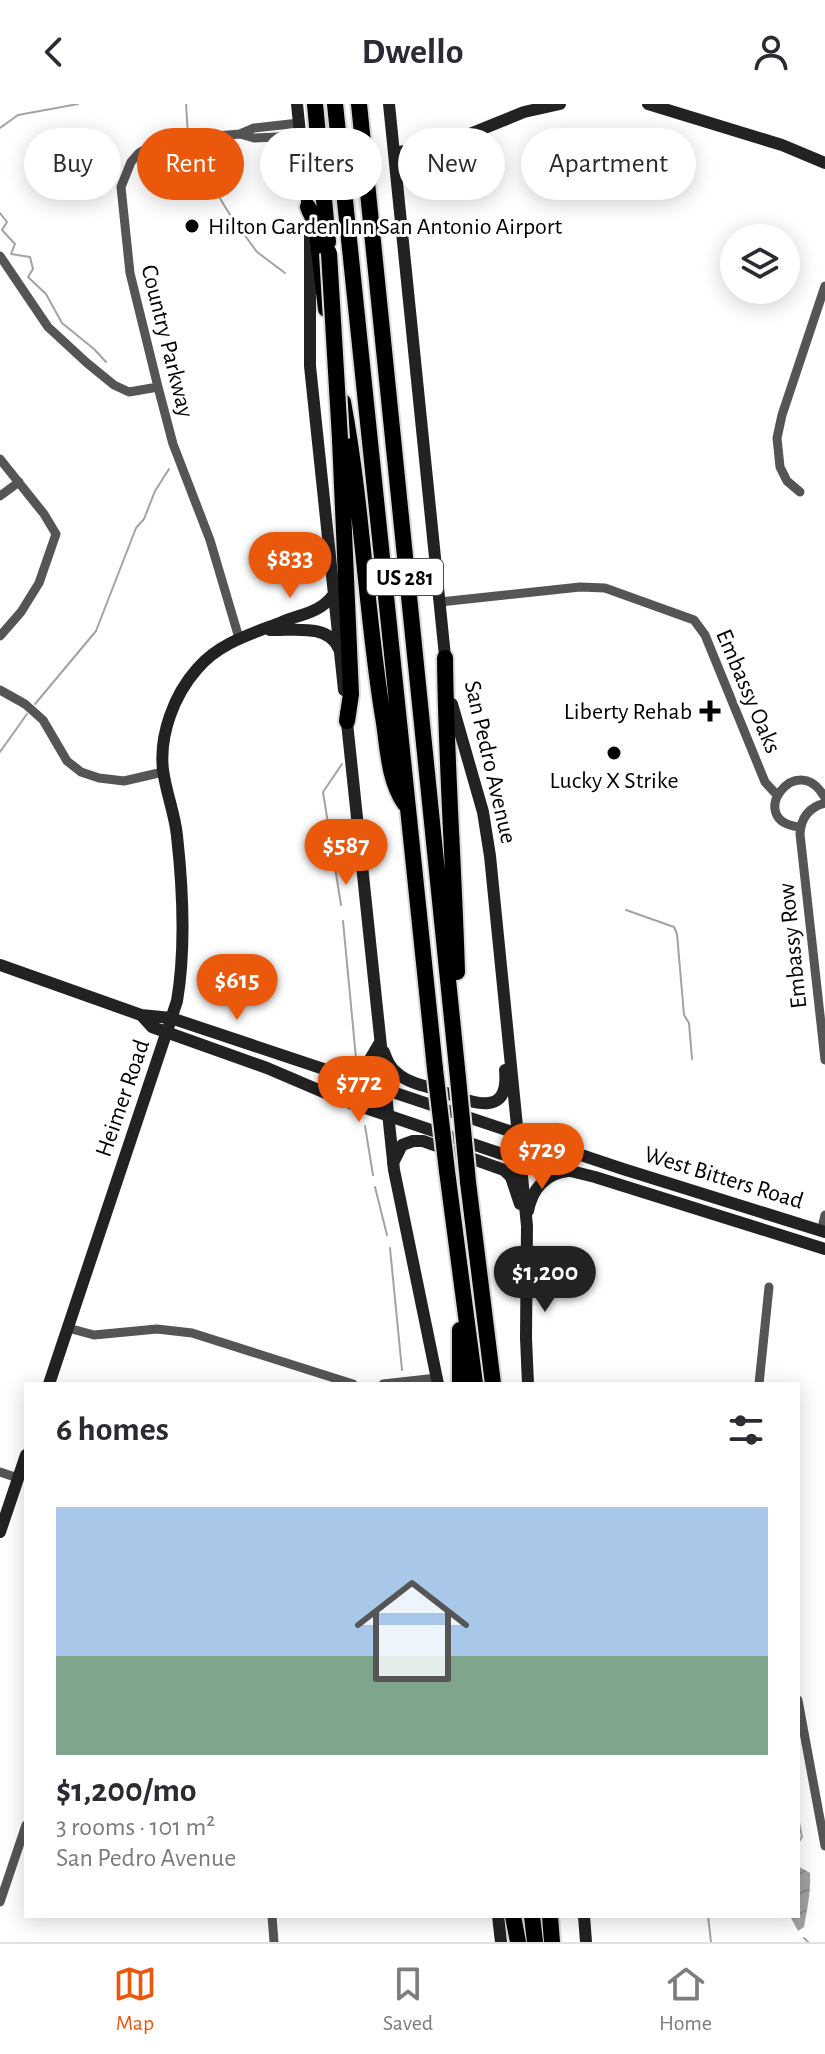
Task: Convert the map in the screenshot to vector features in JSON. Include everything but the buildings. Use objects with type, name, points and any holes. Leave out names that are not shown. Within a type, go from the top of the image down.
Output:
[{"type":"highway","points":[[315,104],[329,253],[340,439],[351,694],[347,721]]},
{"type":"highway","name":"US 281","points":[[335,104],[435,1069],[475,1382]]},
{"type":"highway","name":"US 281","points":[[359,104],[468,1182],[493,1382]]},
{"type":"highway","points":[[308,207],[316,225],[326,309],[349,435],[379,695],[395,791],[408,809]]},
{"type":"highway","points":[[445,658],[446,752],[452,825],[457,977],[455,1050]]},
{"type":"highway","points":[[460,1382],[462,1287]]},
{"type":"highway","points":[[513,1918],[518,1942]]},
{"type":"highway","points":[[532,1918],[535,1942]]},
{"type":"highway","points":[[550,1918],[552,1942]]},
{"type":"main road","points":[[297,104],[300,128]]},
{"type":"main road","name":"San Pedro Avenue","points":[[389,104],[445,658],[454,717],[487,836],[527,1226],[528,1382]]},
{"type":"main road","points":[[394,153],[445,144],[524,112],[560,104]]},
{"type":"main road","points":[[648,104],[767,140],[825,163]]},
{"type":"main road","points":[[307,200],[311,246],[310,366],[393,1163],[437,1381]]},
{"type":"main road","name":"Heimer Road","points":[[50,1382],[167,1032],[183,968],[177,837],[163,772],[166,731],[179,694],[205,660],[239,638],[315,612],[334,594]]},
{"type":"main road","name":"Heimer Road","points":[[266,629],[323,632],[333,638],[340,651]]},
{"type":"main road","points":[[0,965],[141,1015]]},
{"type":"main road","name":"West Bitters Road","points":[[141,1015],[171,1018],[519,1135],[825,1232]]},
{"type":"main road","name":"West Bitters Road","points":[[141,1015],[152,1027],[388,1115],[521,1159],[573,1171],[823,1248]]},
{"type":"main road","points":[[380,1041],[391,1067],[401,1076],[483,1104],[495,1101],[503,1093],[506,1082],[504,1064],[510,1051]]},
{"type":"main road","points":[[345,1075],[369,1064],[380,1041]]},
{"type":"main road","points":[[393,1163],[402,1145],[420,1141],[499,1167],[509,1174],[514,1183],[527,1226]]},
{"type":"main road","points":[[527,1226],[529,1203],[539,1186],[556,1173],[573,1171]]},
{"type":"main road","points":[[0,1532],[24,1461]]},
{"type":"main road","points":[[498,1918],[501,1942]]},
{"type":"main road","points":[[584,1918],[586,1942]]},
{"type":"street","name":"Country Parkway","points":[[239,638],[210,540],[173,444],[158,387],[130,273],[121,187],[131,162],[158,141],[240,134],[260,128]]},
{"type":"street","points":[[0,256],[48,327],[87,363],[114,385],[129,392],[158,387]]},
{"type":"street","points":[[800,492],[787,481],[780,467],[777,438],[825,286]]},
{"type":"street","points":[[0,459],[56,534],[39,583],[21,612],[0,636]]},
{"type":"street","points":[[0,496],[19,482]]},
{"type":"street","name":"Embassy Oaks","points":[[440,602],[580,587],[605,588],[694,620],[705,635],[765,782],[777,795]]},
{"type":"street","points":[[0,690],[25,704],[43,720],[67,761],[81,772],[124,781],[163,772]]},
{"type":"street","name":"Embassy Oaks","points":[[794,781],[814,784],[825,800],[810,809],[802,818],[800,827],[785,824],[774,807],[783,786],[794,781]]},
{"type":"street","name":"Embassy Row","points":[[800,827],[825,1060]]},
{"type":"street","points":[[823,1248],[825,1215]]},
{"type":"street","points":[[759,1382],[769,1287]]},
{"type":"street","points":[[68,1328],[94,1335],[157,1329],[192,1333],[347,1382]]},
{"type":"street","points":[[0,1472],[18,1478]]},
{"type":"street","points":[[800,1711],[825,1846]]},
{"type":"street","points":[[0,1902],[24,1831]]},
{"type":"street","points":[[272,1918],[274,1942]]},
{"type":"water","points":[[800,1867],[810,1873],[810,1880],[804,1927],[798,1931],[791,1918],[800,1918]]},
{"type":"waterway","points":[[0,128],[18,115],[78,104]]},
{"type":"waterway","points":[[186,104],[188,128]]},
{"type":"waterway","points":[[221,200],[257,252],[285,273]]},
{"type":"waterway","points":[[0,213],[7,222],[2,230],[15,244],[11,254],[30,257],[33,269],[28,277],[46,294],[62,323],[106,362]]},
{"type":"waterway","points":[[35,704],[96,631],[136,528],[144,519],[155,491],[169,469]]},
{"type":"waterway","points":[[0,752],[27,714]]},
{"type":"waterway","points":[[341,905],[323,792],[342,764]]},
{"type":"waterway","points":[[626,910],[674,927],[692,1059]]},
{"type":"waterway","points":[[343,921],[356,1058]]},
{"type":"waterway","points":[[365,1126],[373,1175]]},
{"type":"waterway","points":[[375,1187],[387,1235]]},
{"type":"waterway","points":[[390,1248],[402,1370]]},
{"type":"waterway","points":[[800,1828],[800,1840]]},
{"type":"waterway","points":[[708,1918],[711,1942]]},
{"type":"waterway","points":[[804,1938],[808,1942]]},
{"type":"place","name":"Hilton Garden Inn San Antonio Airport","points":[[192,226]]},
{"type":"place","name":"Liberty Rehab","points":[[710,711]]},
{"type":"place","name":"Lucky X Strike","points":[[614,753]]}]
